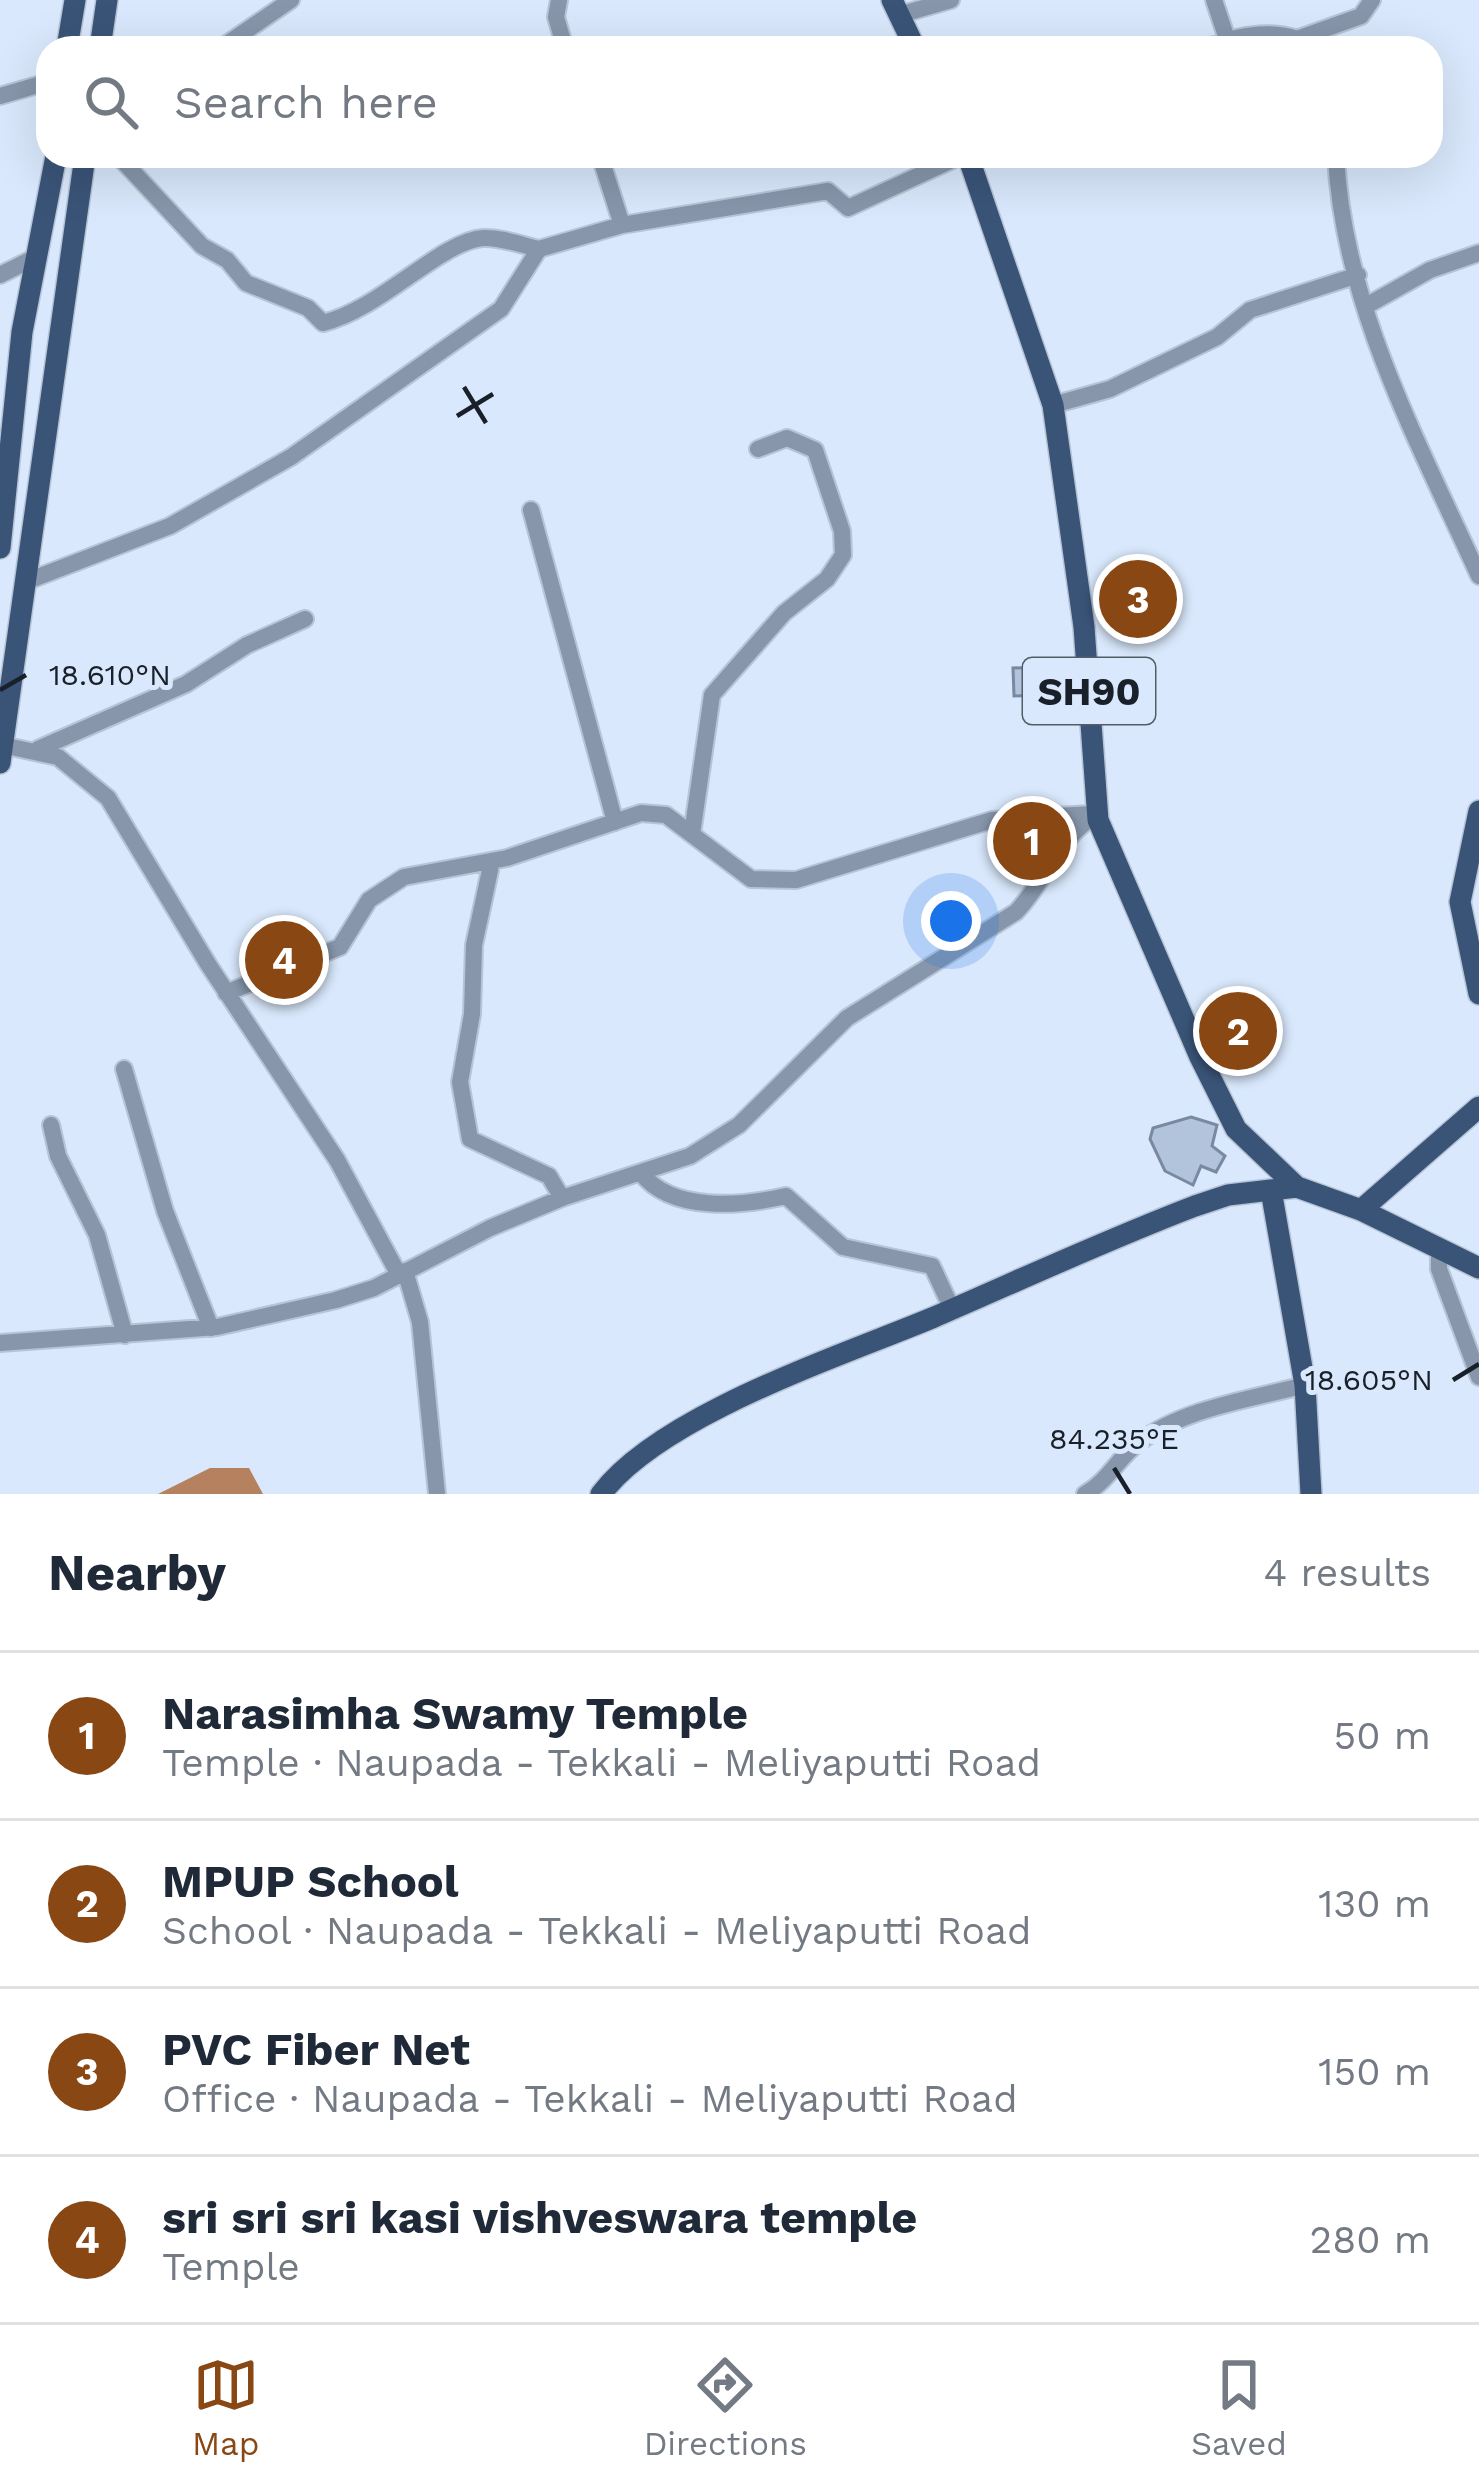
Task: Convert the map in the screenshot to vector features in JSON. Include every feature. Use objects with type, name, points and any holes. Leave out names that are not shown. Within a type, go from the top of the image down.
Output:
[{"type":"main road","points":[[69,36],[74,0]]},
{"type":"main road","points":[[102,36],[107,0]]},
{"type":"main road","points":[[896,7],[909,36]]},
{"type":"main road","points":[[0,548],[22,332],[54,168]]},
{"type":"main road","points":[[1,754],[83,168]]},
{"type":"main road","name":"SH90","points":[[968,168],[1053,405],[1084,627],[1098,814],[1164,978],[1236,1129],[1297,1187],[1360,1210],[1479,1268]]},
{"type":"main road","points":[[1479,811],[1460,902],[1479,994]]},
{"type":"main road","points":[[1360,1210],[1479,1107]]},
{"type":"main road","points":[[601,1494],[639,1454],[679,1431],[952,1309],[1196,1206],[1297,1187]]},
{"type":"main road","points":[[1271,1190],[1305,1384],[1311,1494]]},
{"type":"street","points":[[238,36],[291,0]]},
{"type":"street","points":[[560,0],[556,17],[562,36]]},
{"type":"street","points":[[896,7],[951,0]]},
{"type":"street","points":[[1214,0],[1226,36]]},
{"type":"street","points":[[1317,36],[1361,16],[1372,0]]},
{"type":"street","points":[[1252,36],[1284,36]]},
{"type":"street","points":[[0,96],[36,86]]},
{"type":"street","points":[[129,168],[202,246],[227,260],[247,284],[308,308],[323,322],[347,317],[388,296],[464,242],[487,237],[539,250],[622,225],[828,190],[848,208],[937,168]]},
{"type":"street","points":[[604,168],[622,225]]},
{"type":"street","points":[[1337,168],[1379,355],[1479,576]]},
{"type":"street","points":[[25,582],[170,526],[291,457],[501,310],[539,250]]},
{"type":"street","points":[[1366,306],[1430,270],[1479,254]]},
{"type":"street","points":[[0,275],[36,257]]},
{"type":"street","points":[[1053,405],[1110,389],[1217,337],[1250,310],[1358,275]]},
{"type":"street","points":[[692,835],[712,695],[784,613],[827,579],[843,555],[833,497],[815,450],[788,438],[758,448]]},
{"type":"street","points":[[531,510],[615,822]]},
{"type":"street","points":[[1,754],[38,749],[186,684],[248,645],[305,619]]},
{"type":"street","points":[[38,749],[58,758],[108,798],[226,993],[337,1160],[402,1273],[419,1322],[436,1494]]},
{"type":"street","points":[[226,993],[340,947],[369,900],[404,878],[492,861],[641,813],[666,815],[751,879],[796,880],[992,820],[1098,814]]},
{"type":"street","points":[[0,1343],[211,1328],[336,1300],[562,1198],[712,1144],[847,1018],[1016,912],[1037,890],[1068,835],[1098,814]]},
{"type":"street","points":[[492,861],[474,945],[472,1014],[460,1082],[470,1139],[548,1177],[562,1198]]},
{"type":"street","points":[[124,1069],[165,1211],[211,1328]]},
{"type":"street","points":[[51,1125],[58,1156],[97,1235],[125,1335]]},
{"type":"street","points":[[641,1173],[652,1187],[700,1201],[743,1206],[786,1196],[843,1247],[932,1266],[952,1309]]},
{"type":"street","points":[[1439,1249],[1439,1269],[1479,1377]]},
{"type":"street","points":[[1085,1494],[1102,1484],[1137,1443],[1165,1428],[1305,1384]]},
{"type":"shaded area","points":[[210,1468],[249,1468],[263,1494],[158,1494]]},
{"type":"building","points":[[1177,587],[1178,601],[1098,611],[1097,597]]},
{"type":"building","points":[[1072,666],[1074,693],[1014,696],[1013,668]]},
{"type":"building","points":[[1191,1117],[1217,1125],[1212,1146],[1225,1156],[1216,1172],[1201,1166],[1193,1185],[1165,1171],[1150,1139],[1153,1128]]},
{"type":"place","name":"PVC Fiber Net","points":[[1138,599]]},
{"type":"place","name":"Narasimha Swamy Temple","points":[[1032,841]]},
{"type":"place","name":"sri sri sri kasi vishveswara temple","points":[[284,960]]},
{"type":"place","name":"MPUP School","points":[[1238,1031]]}]
